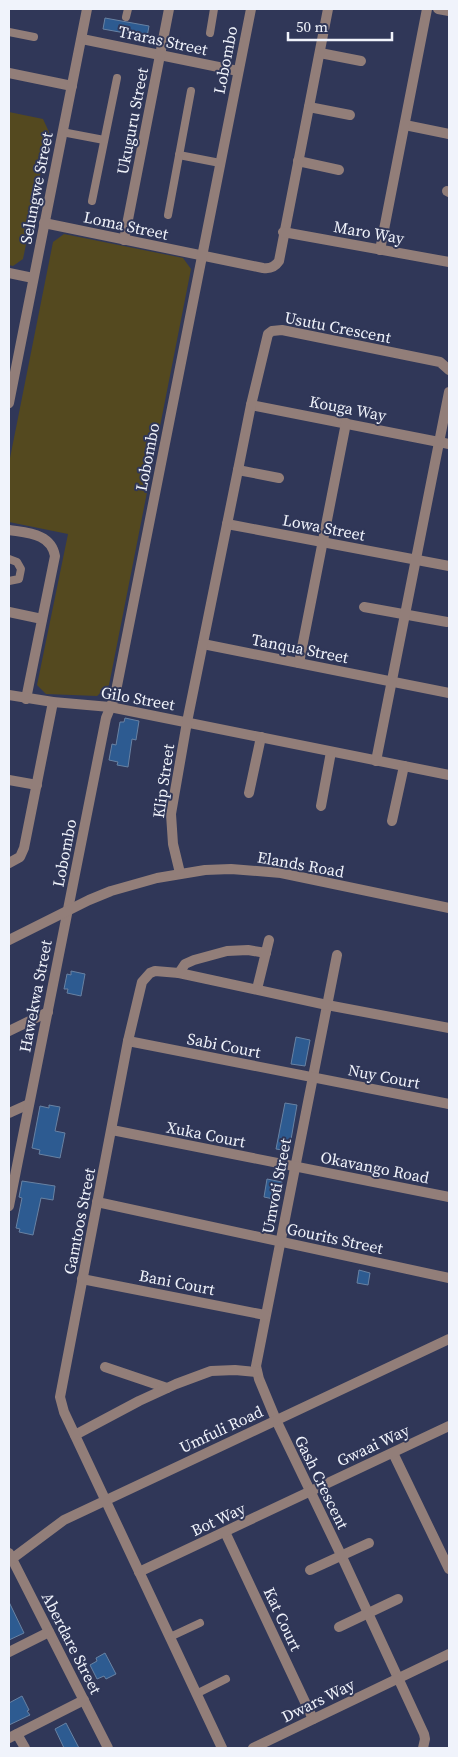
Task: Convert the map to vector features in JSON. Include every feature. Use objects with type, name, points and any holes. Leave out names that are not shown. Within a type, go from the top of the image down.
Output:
[{"type":"street","name":"Selungwe Street","points":[[9,404],[13,358],[33,278],[87,9]]},
{"type":"street","name":"Ukuguru Street","points":[[124,240],[169,9]]},
{"type":"street","name":"Lobombo","points":[[68,910],[106,718],[117,686],[250,9]]},
{"type":"street","points":[[283,232],[328,9]]},
{"type":"street","points":[[380,250],[427,9]]},
{"type":"street","points":[[438,9],[449,11]]},
{"type":"street","name":"Traras Street","points":[[82,39],[238,72]]},
{"type":"street","points":[[320,53],[361,61]]},
{"type":"street","points":[[9,73],[72,86]]},
{"type":"street","points":[[309,107],[350,115]]},
{"type":"street","points":[[405,125],[449,134]]},
{"type":"street","points":[[298,161],[339,170]]},
{"type":"street","name":"Loma Street","points":[[44,223],[263,268],[273,268],[279,260],[283,232]]},
{"type":"street","name":"Maro Way","points":[[283,232],[449,262]]},
{"type":"street","points":[[9,274],[33,278]]},
{"type":"street","name":"Usutu Crescent","points":[[187,722],[251,405],[268,334],[272,331],[282,330],[440,362],[449,370]]},
{"type":"street","points":[[376,761],[416,560],[444,443],[449,392]]},
{"type":"street","name":"Kouga Way","points":[[251,405],[444,443]]},
{"type":"street","points":[[299,663],[346,423]]},
{"type":"street","points":[[238,470],[279,478]]},
{"type":"street","name":"Lowa Street","points":[[227,524],[449,566]]},
{"type":"street","points":[[9,530],[43,537],[52,546],[54,551],[54,561],[26,699]]},
{"type":"street","points":[[364,607],[446,622]]},
{"type":"street","points":[[9,612],[42,619]]},
{"type":"street","name":"Tanqua Street","points":[[203,644],[449,692]]},
{"type":"street","name":"Gilo Street","points":[[9,695],[26,699],[110,707],[449,775]]},
{"type":"street","points":[[9,863],[20,856],[24,848],[53,702]]},
{"type":"street","name":"Klip Street","points":[[180,873],[173,844],[171,814],[187,722]]},
{"type":"street","points":[[249,793],[261,738]]},
{"type":"street","points":[[320,806],[331,752]]},
{"type":"street","points":[[392,821],[404,766]]},
{"type":"street","points":[[9,780],[37,785]]},
{"type":"street","name":"Elands Road","points":[[9,940],[89,900],[126,886],[180,873],[231,869],[281,873],[449,908]]},
{"type":"street","name":"Hawekwa Street","points":[[9,1206],[68,910]]},
{"type":"street","points":[[257,989],[269,940]]},
{"type":"street","points":[[179,974],[185,964],[227,951],[248,950],[266,953]]},
{"type":"street","name":"Umvoti Street","points":[[276,1420],[257,1372],[257,1356],[337,955]]},
{"type":"street","name":"Gamtoos Street","points":[[106,1500],[64,1412],[60,1397],[128,1042],[142,982],[145,977],[155,971],[179,974],[449,1028]]},
{"type":"street","points":[[9,1031],[48,1012]]},
{"type":"street","name":"Sabi Court","points":[[128,1042],[313,1078]]},
{"type":"street","name":"Nuy Court","points":[[313,1078],[449,1104]]},
{"type":"street","points":[[9,1113],[29,1104]]},
{"type":"street","name":"Xuka Court","points":[[112,1130],[295,1166]]},
{"type":"street","name":"Okavango Road","points":[[295,1166],[449,1196]]},
{"type":"street","name":"Gourits Street","points":[[97,1202],[449,1278]]},
{"type":"street","name":"Bani Court","points":[[82,1279],[265,1315]]},
{"type":"street","name":"Umfuli Road","points":[[10,1557],[64,1520],[276,1420],[448,1343]]},
{"type":"street","points":[[105,1367],[167,1388]]},
{"type":"street","points":[[75,1435],[139,1401],[211,1371],[257,1372]]},
{"type":"street","name":"Gash Crescent","points":[[276,1420],[424,1734],[423,1748]]},
{"type":"street","name":"Gwaai Way","points":[[310,1492],[449,1426]]},
{"type":"street","points":[[393,1453],[449,1569]]},
{"type":"street","name":"Bot Way","points":[[139,1572],[310,1492]]},
{"type":"street","points":[[106,1500],[222,1748]]},
{"type":"street","name":"Kat Court","points":[[225,1532],[313,1720]]},
{"type":"street","points":[[310,1570],[370,1543]]},
{"type":"street","name":"Aberdare Street","points":[[10,1557],[108,1748]]},
{"type":"street","points":[[339,1627],[398,1599]]},
{"type":"street","points":[[9,1652],[49,1632]]},
{"type":"street","name":"Dwars Way","points":[[253,1748],[449,1654]]},
{"type":"street","points":[[25,1748],[13,1736],[84,1700]]},
{"type":"lane","points":[[210,33],[214,9]]},
{"type":"lane","points":[[9,32],[34,37]]},
{"type":"lane","points":[[92,201],[117,78]]},
{"type":"lane","points":[[168,215],[191,91]]},
{"type":"lane","points":[[62,132],[104,140]]},
{"type":"lane","points":[[179,155],[220,163]]},
{"type":"lane","points":[[9,559],[17,562],[21,569],[19,579],[9,581]]},
{"type":"lane","points":[[170,1637],[200,1623]]},
{"type":"lane","points":[[196,1694],[226,1680]]},
{"type":"shaded area","points":[[9,112],[43,119],[49,132],[23,259],[13,266],[9,265]]},
{"type":"shaded area","points":[[64,234],[183,258],[191,269],[109,685],[97,696],[46,694],[37,685],[68,534],[9,522],[9,463],[53,242]]},
{"type":"building","points":[[105,18],[149,26],[147,37],[103,29]]},
{"type":"building","points":[[125,718],[139,721],[136,740],[132,739],[128,767],[117,765],[118,762],[109,760],[112,744],[116,745],[120,722],[124,722]]},
{"type":"building","points":[[71,971],[85,974],[81,996],[67,993],[68,989],[64,989],[67,974],[71,975]]},
{"type":"building","points":[[296,1037],[310,1040],[305,1066],[291,1064]]},
{"type":"building","points":[[285,1103],[297,1105],[289,1151],[276,1149]]},
{"type":"building","points":[[49,1105],[60,1107],[55,1131],[65,1133],[60,1158],[39,1154],[40,1150],[32,1148],[40,1106],[49,1108]]},
{"type":"building","points":[[267,1179],[282,1182],[278,1200],[264,1197]]},
{"type":"building","points":[[22,1181],[55,1186],[53,1200],[41,1198],[33,1235],[19,1232],[20,1229],[16,1228],[22,1198],[19,1197]]},
{"type":"building","points":[[359,1270],[370,1273],[368,1285],[357,1283]]},
{"type":"building","points":[[9,1602],[24,1633],[9,1640]]},
{"type":"building","points":[[105,1653],[116,1674],[106,1679],[104,1676],[97,1679],[90,1665],[97,1661],[96,1658]]},
{"type":"building","points":[[22,1696],[30,1715],[9,1725],[9,1703]]},
{"type":"building","points":[[66,1723],[79,1748],[64,1748],[55,1729]]}]
